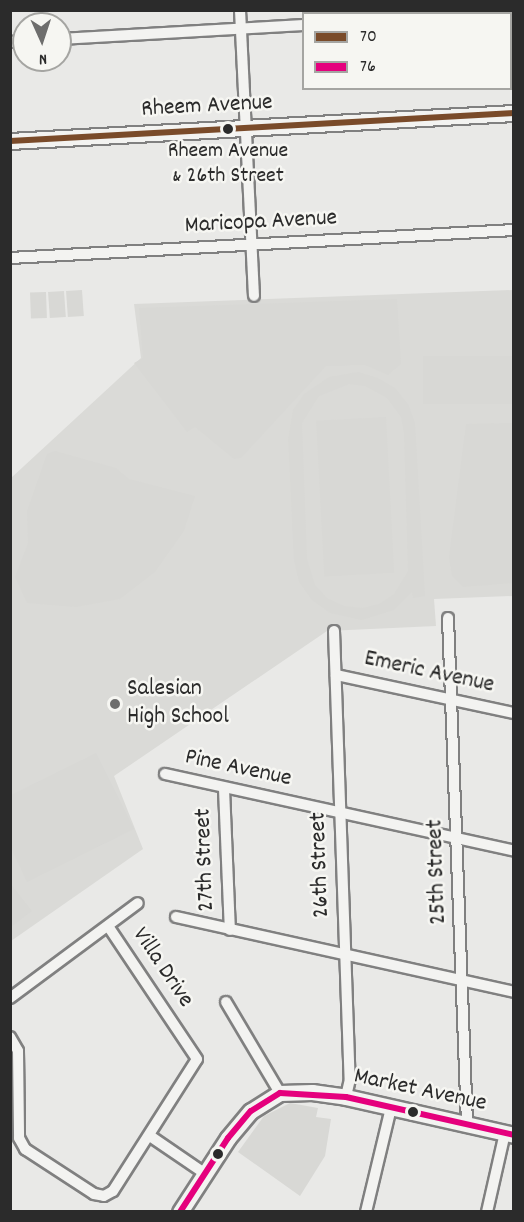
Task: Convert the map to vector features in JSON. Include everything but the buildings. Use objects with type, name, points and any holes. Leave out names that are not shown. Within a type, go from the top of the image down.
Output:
[{"type":"street","points":[[240,10],[254,296]]},
{"type":"street","points":[[513,11],[513,29]]},
{"type":"street","points":[[72,38],[302,25]]},
{"type":"street","name":"Rheem Avenue","points":[[10,141],[513,113]]},
{"type":"street","name":"Maricopa Avenue","points":[[10,258],[513,230]]},
{"type":"street","name":"25th Street","points":[[448,618],[467,1124]]},
{"type":"street","name":"26th Street","points":[[334,631],[350,1079],[345,1097]]},
{"type":"street","name":"Emeric Avenue","points":[[336,675],[513,713]]},
{"type":"street","name":"Pine Avenue","points":[[165,774],[224,789],[341,812],[513,851]]},
{"type":"street","name":"27th Street","points":[[224,789],[230,930]]},
{"type":"street","points":[[108,926],[138,903]]},
{"type":"street","points":[[176,917],[513,992]]},
{"type":"street","name":"Villa Drive","points":[[10,998],[108,926],[197,1059],[113,1191],[104,1196],[94,1194],[26,1149],[19,1138],[18,1051],[10,1037]]},
{"type":"street","points":[[180,1212],[204,1173],[251,1111],[280,1093],[226,1002]]},
{"type":"street","name":"Market Avenue","points":[[280,1093],[312,1092],[345,1097],[509,1134]]},
{"type":"street","points":[[366,1212],[391,1108]]},
{"type":"street","points":[[487,1212],[509,1134]]},
{"type":"street","points":[[150,1136],[204,1173]]},
{"type":"shaded area","points":[[82,290],[84,316],[68,317],[66,291]]},
{"type":"shaded area","points":[[513,290],[513,596],[434,599],[436,626],[327,631],[114,776],[143,849],[11,941],[11,478],[141,358],[134,304]]},
{"type":"shaded area","points":[[64,291],[66,317],[50,318],[48,292]]},
{"type":"shaded area","points":[[46,292],[47,318],[31,319],[30,293]]},
{"type":"shaded area","points":[[397,299],[401,364],[388,375],[365,365],[326,366],[241,458],[234,459],[195,427],[187,432],[134,363],[143,358],[139,308]]},
{"type":"shaded area","points":[[423,356],[513,356],[513,404],[423,404]]},
{"type":"shaded area","points":[[358,372],[378,378],[395,388],[408,404],[415,423],[425,596],[413,598],[412,592],[394,610],[362,620],[330,613],[312,600],[299,582],[294,560],[288,440],[293,410],[304,394],[329,377]],"holes":[[[349,384],[365,386],[387,398],[401,417],[404,433],[408,571],[394,594],[379,604],[362,608],[344,606],[327,598],[315,585],[307,559],[302,423],[319,396]]]},
{"type":"shaded area","points":[[386,417],[394,573],[324,576],[316,421]]},
{"type":"shaded area","points":[[513,423],[513,583],[463,587],[452,576],[449,557],[466,424]]},
{"type":"shaded area","points":[[55,451],[116,468],[129,479],[195,496],[184,531],[155,572],[120,599],[76,607],[27,603],[15,577],[28,543],[27,511],[47,454]]},
{"type":"shaded area","points":[[96,753],[134,829],[27,882],[11,848],[11,795]]},
{"type":"shaded area","points":[[10,883],[32,911],[11,927],[10,927]]},
{"type":"shaded area","points":[[290,1103],[318,1108],[316,1117],[331,1119],[325,1156],[300,1196],[238,1152],[264,1116]]},
{"type":"transit line","name":"70","points":[[10,141],[514,113]]},
{"type":"transit line","name":"76","points":[[280,1093],[346,1097],[514,1135]]},
{"type":"transit line","name":"76","points":[[180,1212],[228,1138],[251,1111],[280,1093]]},
{"type":"place","name":"Rheem Avenue & 26th Street","points":[[228,129]]},
{"type":"place","name":"Salesian High School","points":[[115,704]]}]
